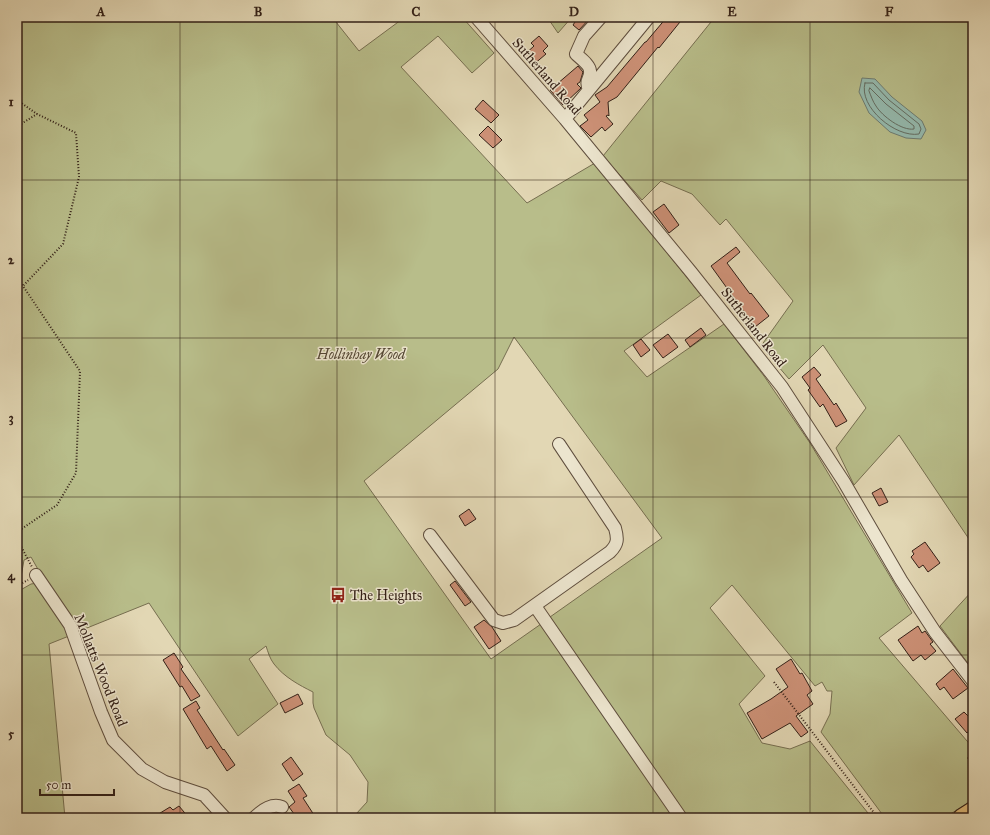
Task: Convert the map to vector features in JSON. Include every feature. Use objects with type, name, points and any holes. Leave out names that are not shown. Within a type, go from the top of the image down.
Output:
[{"type":"highway","points":[[962,818],[973,812]]},
{"type":"street","name":"Sutherland Road","points":[[476,17],[565,119],[691,272],[782,387],[844,482],[901,580],[935,632],[973,681]]},
{"type":"street","points":[[589,89],[587,83],[590,71],[588,66],[576,54],[584,36],[601,17]]},
{"type":"street","points":[[565,119],[648,17]]},
{"type":"street","points":[[430,535],[494,620],[503,623],[514,620],[536,606],[610,552],[616,546],[618,537],[615,528],[559,444]]},
{"type":"street","name":"Mollatts Wood Road","points":[[36,575],[70,625],[113,740],[142,769],[165,782],[204,795],[225,818]]},
{"type":"street","points":[[536,606],[681,818]]},
{"type":"street","points":[[254,818],[270,807],[277,805],[282,807]]},
{"type":"path","points":[[17,100],[37,114],[76,133],[79,177],[63,244],[24,286]]},
{"type":"path","points":[[17,135],[21,124],[37,114]]},
{"type":"path","points":[[17,281],[24,286],[80,371],[76,473],[57,505],[17,532]]},
{"type":"path","points":[[17,539],[36,575]]},
{"type":"path","points":[[774,682],[878,818]]},
{"type":"green space","name":"Hollinhay Wood","points":[[17,17],[332,17],[359,51],[405,17],[462,17],[494,53],[472,73],[438,36],[401,67],[527,203],[595,163],[701,295],[624,351],[647,377],[724,324],[764,376],[810,443],[912,613],[879,638],[973,748],[973,753],[967,758],[973,764],[973,800],[944,818],[885,818],[821,732],[830,714],[832,691],[827,691],[822,682],[815,686],[732,585],[710,608],[765,676],[739,704],[762,743],[790,749],[810,741],[872,818],[687,818],[550,617],[662,538],[514,337],[498,369],[364,481],[491,659],[541,624],[675,818],[355,818],[356,814],[367,802],[368,782],[350,755],[326,735],[314,708],[313,692],[282,673],[271,660],[266,646],[249,659],[278,704],[238,736],[149,603],[77,632],[31,557],[24,560],[21,577],[17,581]]},
{"type":"green space","points":[[547,17],[572,17],[558,33]]},
{"type":"green space","points":[[715,17],[973,17],[973,545],[899,435],[854,485],[836,448],[866,408],[823,345],[789,379],[761,346],[793,301],[726,219],[720,225],[692,194],[661,181],[642,200],[603,156]]},
{"type":"green space","points":[[38,583],[59,614],[69,636],[49,644],[65,818],[17,818],[17,592],[31,584]]},
{"type":"green space","points":[[973,590],[973,670],[940,626]]},
{"type":"water","points":[[862,78],[875,79],[892,97],[922,121],[926,130],[921,139],[906,138],[890,132],[869,113],[859,92]]},
{"type":"building","points":[[575,17],[591,17],[579,30],[573,25],[577,19]]},
{"type":"building","points":[[667,17],[684,17],[617,97],[608,102],[609,116],[606,116],[613,124],[605,131],[602,127],[591,137],[580,126],[588,120],[584,115],[600,102],[595,95],[607,87]]},
{"type":"building","points":[[539,36],[548,46],[543,51],[546,54],[533,65],[524,55],[534,46],[531,43]]},
{"type":"building","points":[[578,66],[583,72],[580,82],[577,84],[581,88],[563,105],[550,90]]},
{"type":"building","points":[[483,100],[499,115],[491,123],[475,109]]},
{"type":"building","points":[[488,126],[502,140],[493,148],[479,135]]},
{"type":"building","points":[[664,204],[679,225],[669,233],[653,212]]},
{"type":"building","points":[[736,247],[740,252],[727,263],[750,294],[751,293],[769,316],[755,327],[711,266]]},
{"type":"building","points":[[701,328],[706,335],[690,347],[685,340]]},
{"type":"building","points":[[668,334],[678,347],[663,358],[653,345]]},
{"type":"building","points":[[641,339],[650,350],[641,357],[633,345]]},
{"type":"building","points":[[814,367],[821,375],[816,379],[834,405],[836,403],[847,421],[836,427],[823,404],[820,407],[808,390],[810,388],[802,377]]},
{"type":"building","points":[[881,488],[888,502],[879,506],[872,493]]},
{"type":"building","points":[[469,509],[476,519],[465,526],[459,516]]},
{"type":"building","points":[[925,542],[940,563],[928,572],[923,565],[919,568],[911,557],[914,554],[912,551]]},
{"type":"building","points":[[455,581],[471,602],[465,606],[450,585]]},
{"type":"building","points":[[484,620],[492,627],[501,641],[489,649],[474,627]]},
{"type":"building","points":[[918,626],[922,633],[925,631],[933,642],[930,644],[936,651],[925,660],[921,655],[913,661],[898,640]]},
{"type":"building","points":[[174,653],[183,667],[181,669],[200,696],[191,701],[163,660]]},
{"type":"building","points":[[791,659],[800,674],[802,673],[812,691],[807,695],[813,704],[796,716],[808,732],[801,737],[790,723],[762,739],[747,713],[788,687],[776,669]]},
{"type":"building","points":[[953,669],[968,688],[953,699],[944,687],[940,690],[936,684]]},
{"type":"building","points":[[298,694],[303,704],[285,713],[280,703]]},
{"type":"building","points":[[196,701],[200,708],[197,710],[223,750],[224,749],[235,765],[227,771],[211,746],[207,749],[183,709]]},
{"type":"building","points":[[964,712],[968,716],[973,712],[973,728],[967,733],[955,719]]},
{"type":"building","points":[[291,757],[303,774],[293,781],[282,764]]},
{"type":"building","points":[[299,784],[307,796],[303,798],[316,818],[297,818],[289,807],[295,802],[288,791]]},
{"type":"building","points":[[179,806],[189,818],[152,818],[170,807],[173,810]]},
{"type":"place","name":"The Heights","points":[[338,595]]}]
